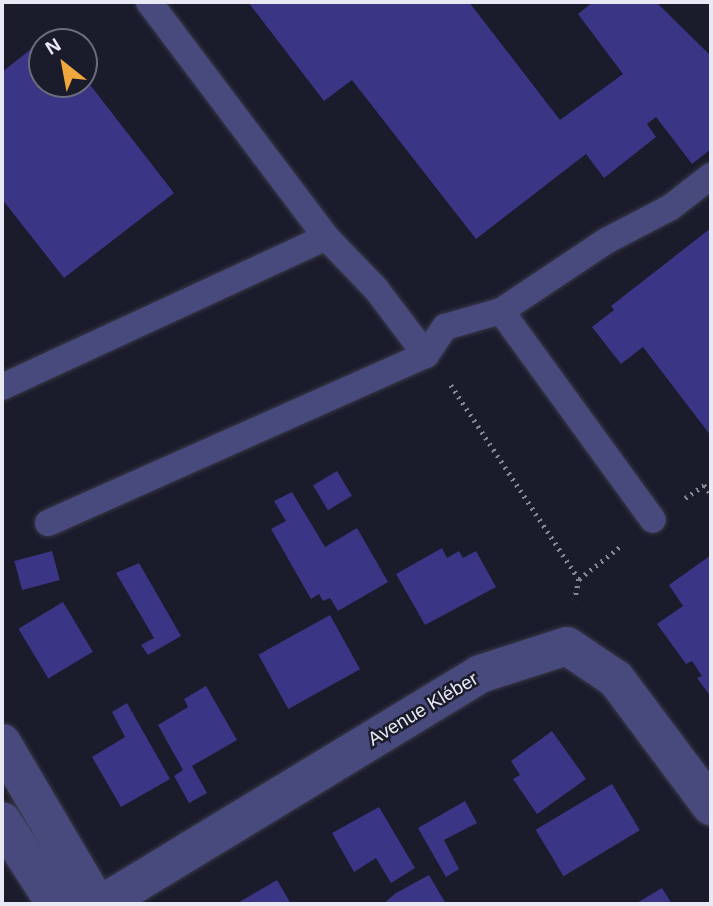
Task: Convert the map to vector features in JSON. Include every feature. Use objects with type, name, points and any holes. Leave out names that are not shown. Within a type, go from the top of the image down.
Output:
[{"type":"street","points":[[567,646],[616,679],[711,806]]},
{"type":"street","name":"Avenue Kléber","points":[[97,904],[480,674],[567,646]]},
{"type":"street","points":[[2,743],[97,904]]},
{"type":"street","points":[[2,821],[46,888],[97,904]]},
{"type":"lane","points":[[149,2],[326,237],[376,289],[426,355]]},
{"type":"lane","points":[[48,523],[426,355],[445,327],[500,311],[606,241],[671,207],[711,176]]},
{"type":"lane","points":[[2,387],[326,237]]},
{"type":"lane","points":[[500,311],[653,520]]},
{"type":"path","points":[[445,327],[452,388],[579,579]]},
{"type":"path","points":[[567,646],[579,579],[653,520]]},
{"type":"building","points":[[248,2],[469,2],[560,120],[623,74],[578,14],[593,2],[656,2],[711,56],[711,149],[692,164],[656,117],[647,124],[656,137],[604,178],[586,154],[476,239],[352,80],[324,101]]},
{"type":"building","points":[[28,51],[28,98],[98,98],[98,95],[174,193],[64,278],[2,199],[2,72]]},
{"type":"building","points":[[711,228],[711,436],[643,347],[621,364],[592,327],[614,310],[611,306]]},
{"type":"building","points":[[337,471],[352,496],[328,510],[313,485]]},
{"type":"building","points":[[292,492],[325,547],[357,528],[388,582],[338,611],[330,598],[323,601],[319,594],[311,599],[271,529],[286,521],[274,501]]},
{"type":"building","points":[[442,548],[447,558],[459,551],[463,558],[476,551],[496,587],[425,625],[396,574]]},
{"type":"building","points":[[52,551],[60,580],[22,590],[14,561]]},
{"type":"building","points":[[711,555],[711,697],[697,678],[702,676],[692,661],[686,664],[657,624],[683,606],[669,585]]},
{"type":"building","points":[[139,563],[181,636],[148,655],[141,645],[154,638],[116,573]]},
{"type":"building","points":[[63,602],[93,652],[48,678],[18,629]]},
{"type":"building","points":[[330,615],[360,669],[288,709],[258,655]]},
{"type":"building","points":[[206,686],[237,740],[192,766],[207,793],[189,803],[174,776],[183,770],[158,725],[188,707],[184,699]]},
{"type":"building","points":[[127,703],[170,779],[121,807],[92,757],[125,737],[112,712]]},
{"type":"building","points":[[552,731],[586,779],[537,814],[513,779],[520,775],[511,761]]},
{"type":"building","points":[[612,784],[640,830],[564,876],[536,830]]},
{"type":"building","points":[[465,801],[477,823],[444,840],[459,869],[446,877],[418,828]]},
{"type":"building","points":[[379,807],[415,868],[391,883],[376,858],[354,872],[332,833]]},
{"type":"building","points":[[429,875],[446,904],[383,904],[396,893]]},
{"type":"building","points":[[277,880],[291,904],[236,904]]},
{"type":"building","points":[[662,888],[672,904],[635,904]]}]
